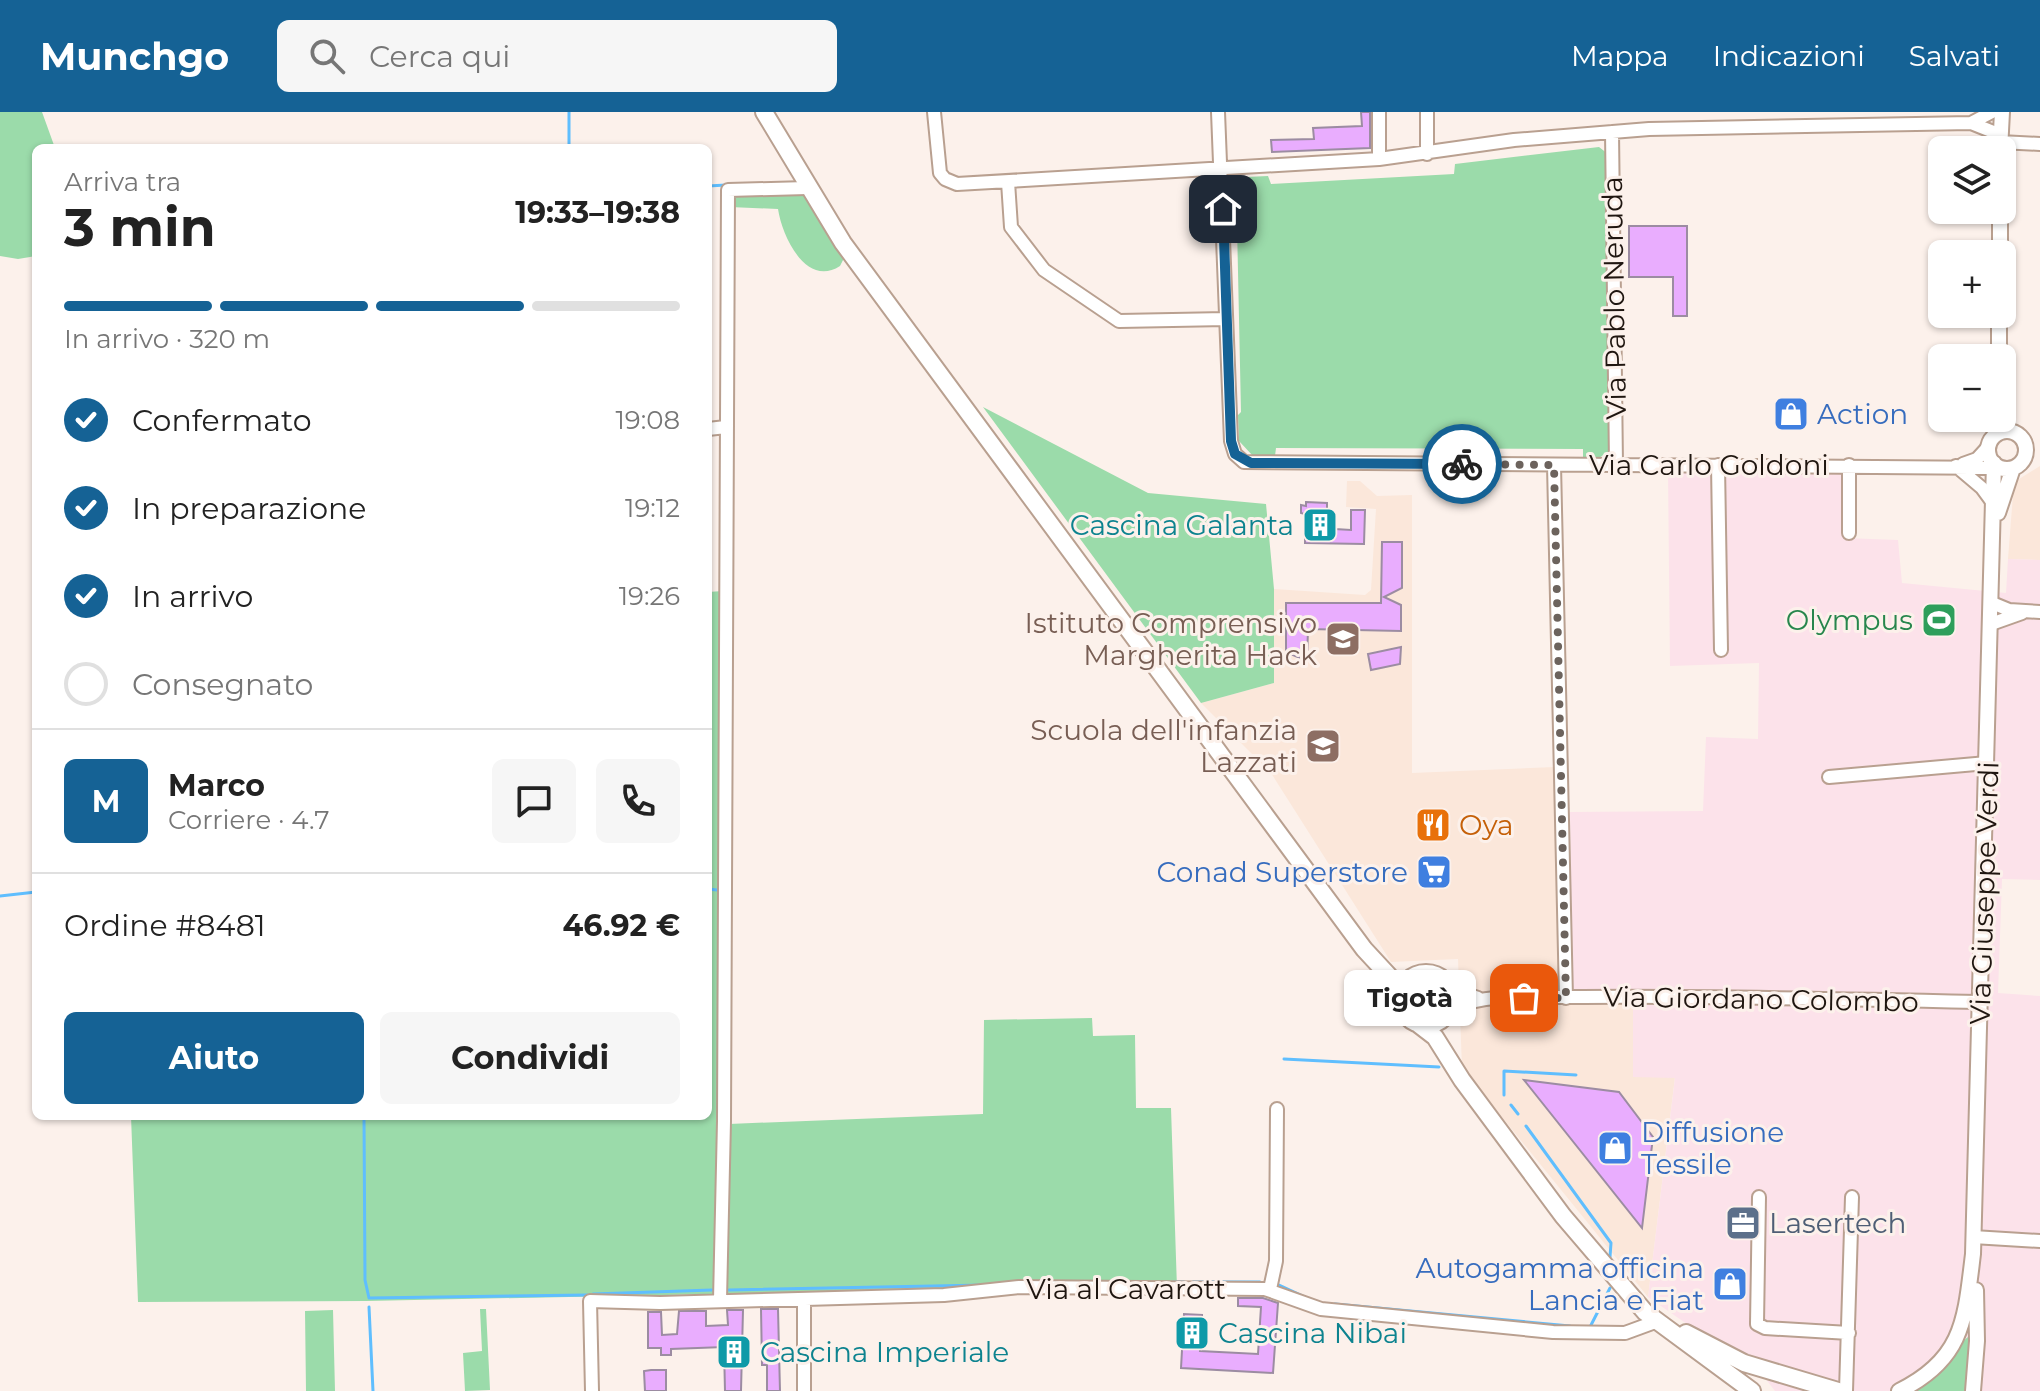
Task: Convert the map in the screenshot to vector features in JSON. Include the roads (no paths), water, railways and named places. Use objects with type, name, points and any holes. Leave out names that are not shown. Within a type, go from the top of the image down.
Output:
[{"type":"main road","points":[[764,112],[807,188],[843,243],[1364,949],[1389,976],[1400,996],[1404,1014],[1435,1037],[1462,1080],[1563,1216],[1623,1288],[1655,1322],[1752,1391]]},
{"type":"main road","points":[[1364,949],[1397,970],[1438,976],[1449,988],[1449,1040],[1462,1080]]},
{"type":"main road","points":[[1400,996],[1405,983],[1419,974]]},
{"type":"main road","points":[[1418,1024],[1436,1024],[1449,1011]]},
{"type":"main road","points":[[1623,1288],[1662,1318],[1722,1354],[1762,1370],[1838,1391]]},
{"type":"street","points":[[934,112],[939,168],[945,179],[957,184],[1379,159],[1514,140],[1779,119],[1886,117],[1971,123],[1990,136]]},
{"type":"street","name":"Via Carlo Goldoni","points":[[1218,112],[1232,447],[1244,462],[2005,465]]},
{"type":"street","points":[[1379,112],[1379,159]]},
{"type":"street","points":[[1427,112],[1427,154]]},
{"type":"street","points":[[1666,112],[1666,128]]},
{"type":"street","points":[[1971,123],[1992,112]]},
{"type":"street","points":[[2000,136],[2002,112]]},
{"type":"street","name":"Via Pablo Neruda","points":[[1612,132],[1616,465]]},
{"type":"street","points":[[2016,143],[2040,144]]},
{"type":"street","points":[[1008,182],[1011,227],[1044,270],[1119,321],[1226,319]]},
{"type":"street","points":[[720,1300],[724,1121],[728,190],[807,188]]},
{"type":"street","points":[[712,429],[726,427]]},
{"type":"street","points":[[1956,466],[1977,459],[1991,441],[2005,431],[2040,437]]},
{"type":"street","points":[[1994,432],[1991,441],[2005,465]]},
{"type":"street","points":[[2005,465],[2025,443],[2017,433]]},
{"type":"street","points":[[2005,465],[2040,452]]},
{"type":"street","points":[[1554,465],[1566,998]]},
{"type":"street","points":[[1718,465],[1721,650]]},
{"type":"street","name":"Via Carlo Goldoni","points":[[1849,465],[1849,533]]},
{"type":"street","name":"Via Giuseppe Verdi","points":[[1973,1391],[1977,1328],[1973,1237],[1993,503],[2005,465]]},
{"type":"street","name":"Via Giuseppe Verdi","points":[[1994,533],[2004,488],[2005,465]]},
{"type":"street","points":[[1956,466],[1985,490],[1993,503]]},
{"type":"street","points":[[1992,603],[2009,610],[2040,612]]},
{"type":"street","points":[[1991,624],[2025,611]]},
{"type":"street","points":[[1829,777],[1987,763]]},
{"type":"street","name":"Via Giordano Colombo","points":[[1449,988],[1472,997],[1493,999],[1981,1002]]},
{"type":"street","name":"Via Giordano Colombo","points":[[1449,1011],[1493,999]]},
{"type":"street","points":[[1270,1289],[1276,1261],[1277,1109]]},
{"type":"street","points":[[1759,1197],[1757,1324],[1765,1328],[1849,1333]]},
{"type":"street","points":[[1846,1391],[1852,1197]]},
{"type":"street","points":[[1973,1237],[2040,1241]]},
{"type":"street","name":"Via Giuseppe Verdi","points":[[1899,1391],[1934,1369],[1953,1347],[1964,1322],[1973,1254]]},
{"type":"street","name":"Via al Cavarott","points":[[592,1391],[590,1301],[944,1295],[1019,1287],[1270,1289],[1321,1309],[1553,1332],[1625,1333],[1655,1322]]},
{"type":"street","points":[[804,1299],[804,1391]]},
{"type":"waterway","points":[[569,112],[569,144]]},
{"type":"waterway","points":[[712,186],[726,185]]},
{"type":"waterway","points":[[712,889],[717,890]]},
{"type":"waterway","points":[[0,896],[32,892]]},
{"type":"waterway","points":[[1284,1059],[1439,1067]]},
{"type":"waterway","points":[[1504,1095],[1504,1071],[1576,1075]]},
{"type":"waterway","points":[[1511,1105],[1518,1114]]},
{"type":"waterway","points":[[364,1120],[365,1280],[369,1298],[587,1295]]},
{"type":"waterway","points":[[1526,1126],[1611,1243],[1610,1257]]},
{"type":"waterway","points":[[1173,1282],[1184,1282]]},
{"type":"waterway","points":[[1193,1282],[1260,1282]]},
{"type":"waterway","points":[[729,1290],[985,1285]]},
{"type":"waterway","points":[[1279,1285],[1305,1297]]},
{"type":"waterway","points":[[1590,1327],[1610,1288]]},
{"type":"waterway","points":[[593,1294],[712,1290]]},
{"type":"waterway","points":[[1335,1304],[1570,1326]]},
{"type":"waterway","points":[[369,1307],[373,1391]]},
{"type":"place","name":"Action","points":[[1791,414]]},
{"type":"place","name":"Cascina Galanta","points":[[1320,525]]},
{"type":"place","name":"Olympus","points":[[1939,620]]},
{"type":"place","name":"Istituto Comprensivo Margherita Hack","points":[[1343,639]]},
{"type":"place","name":"Scuola dell'infanzia Lazzati","points":[[1323,746]]},
{"type":"place","name":"Oya","points":[[1433,825]]},
{"type":"place","name":"Conad Superstore","points":[[1434,872]]},
{"type":"place","name":"Tigotà","points":[[1524,998]]},
{"type":"place","name":"Diffusione Tessile","points":[[1615,1148]]},
{"type":"place","name":"Lasertech","points":[[1743,1223]]},
{"type":"place","name":"Autogamma officina Lancia e Fiat","points":[[1730,1284]]},
{"type":"place","name":"Cascina Nibai","points":[[1192,1333]]},
{"type":"place","name":"Cascina Imperiale","points":[[734,1352]]}]
